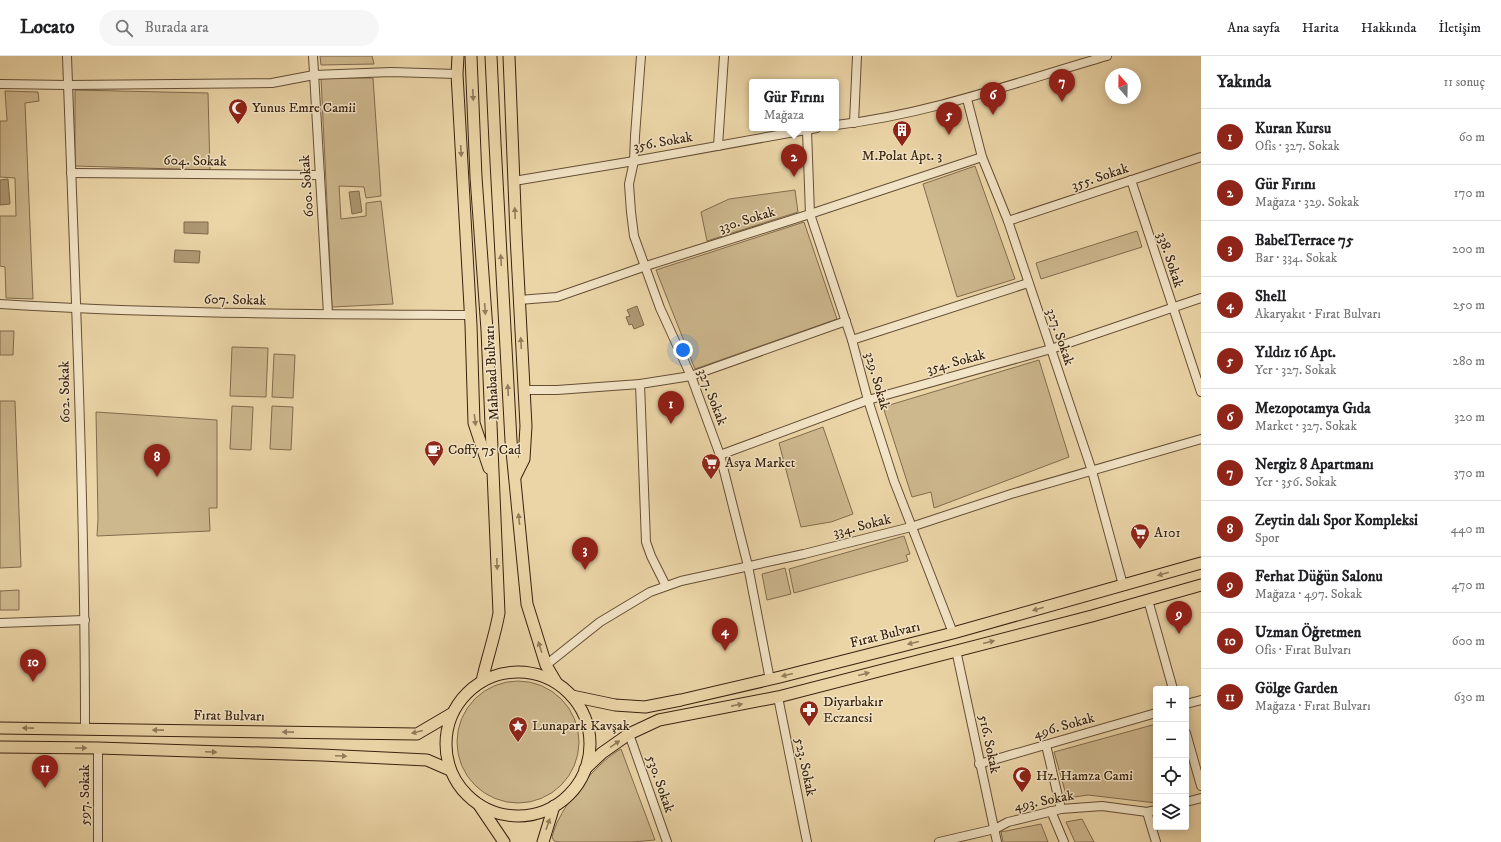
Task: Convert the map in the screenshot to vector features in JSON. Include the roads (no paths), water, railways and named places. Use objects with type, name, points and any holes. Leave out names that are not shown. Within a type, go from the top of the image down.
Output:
[{"type":"main road","points":[[458,56],[457,74],[471,315],[474,423],[493,481]]},
{"type":"main road","name":"Mahabad Bulvarı","points":[[471,56],[476,177],[487,330],[499,613],[482,681]]},
{"type":"main road","name":"Mahabad Bulvarı","points":[[491,56],[494,143],[510,418],[527,604],[546,666],[556,682]]},
{"type":"main road","points":[[509,56],[519,300],[526,426],[524,459],[515,478]]},
{"type":"main road","name":"Fırat Bulvarı","points":[[572,696],[615,705],[645,707],[770,680],[953,633],[1201,563]]},
{"type":"main road","points":[[585,769],[602,753],[629,734],[659,720],[778,697],[1201,585]]},
{"type":"main road","points":[[519,671],[538,674],[556,682],[572,696],[581,708],[589,731],[589,754],[585,769],[578,784],[554,806],[536,814],[516,816],[497,813],[479,805],[457,784],[450,770],[446,752],[446,733],[451,714],[464,695],[482,681],[500,674],[519,671]]},
{"type":"main road","points":[[658,704],[649,710],[649,713],[650,717],[659,720]]},
{"type":"main road","name":"Fırat Bulvarı","points":[[0,728],[85,728],[417,734],[451,714]]},
{"type":"main road","points":[[0,747],[98,748],[427,760],[450,770]]},
{"type":"main road","points":[[479,805],[504,842]]},
{"type":"main road","points":[[542,842],[554,806]]},
{"type":"street","name":"602. Sokak","points":[[67,56],[77,308],[85,620],[85,728]]},
{"type":"street","name":"600. Sokak","points":[[313,56],[328,314]]},
{"type":"street","name":"327. Sokak","points":[[641,56],[634,161],[629,184],[634,236],[660,308],[691,376],[720,455],[748,566],[770,680]]},
{"type":"street","points":[[718,146],[724,56]]},
{"type":"street","points":[[854,123],[857,56]]},
{"type":"street","points":[[839,126],[899,115],[967,99],[1107,56]]},
{"type":"street","points":[[0,84],[68,85],[272,83],[314,75],[391,72],[457,74]]},
{"type":"street","name":"327. Sokak","points":[[967,99],[982,157],[1008,221],[1092,471],[1124,585]]},
{"type":"street","name":"356. Sokak","points":[[514,181],[800,131]]},
{"type":"street","name":"329. Sokak","points":[[806,131],[810,214],[852,340],[868,400],[894,481],[953,633]]},
{"type":"street","name":"330. Sokak","points":[[519,300],[557,297],[646,266],[982,157]]},
{"type":"street","name":"355. Sokak","points":[[1008,221],[1201,157]]},
{"type":"street","name":"604. Sokak","points":[[71,173],[320,175]]},
{"type":"street","name":"338. Sokak","points":[[1130,180],[1201,392]]},
{"type":"street","points":[[852,340],[1028,283]]},
{"type":"street","name":"354. Sokak","points":[[720,455],[868,400],[1052,349],[1201,298]]},
{"type":"street","name":"607. Sokak","points":[[0,304],[199,313],[471,315]]},
{"type":"street","points":[[524,390],[557,390],[640,384],[691,376],[846,321]]},
{"type":"street","points":[[640,384],[646,542],[651,556],[666,586]]},
{"type":"street","name":"334. Sokak","points":[[546,666],[600,622],[650,592],[666,586],[681,581],[804,554],[911,527],[1011,494],[1201,439]]},
{"type":"street","points":[[1148,600],[1173,686]]},
{"type":"street","points":[[0,623],[85,620]]},
{"type":"street","name":"516. Sokak","points":[[956,650],[996,842]]},
{"type":"street","name":"523. Sokak","points":[[778,697],[807,842]]},
{"type":"street","points":[[1189,703],[1201,700]]},
{"type":"street","name":"496. Sokak","points":[[979,764],[1153,713]]},
{"type":"street","name":"530. Sokak","points":[[629,734],[667,842]]},
{"type":"street","points":[[1189,744],[1201,786]]},
{"type":"street","points":[[1046,745],[1061,809]]},
{"type":"street","name":"597. Sokak","points":[[98,748],[98,842]]},
{"type":"street","points":[[1189,801],[1201,798]]},
{"type":"street","name":"493. Sokak","points":[[939,842],[994,829],[1008,822],[1061,809],[1102,806],[1147,812],[1153,811]]},
{"type":"street","points":[[1051,811],[1064,842]]},
{"type":"street","points":[[1147,812],[1156,842]]},
{"type":"place","name":"Nergiz 8 Apartmanı","points":[[1062,102]]},
{"type":"place","name":"Mezopotamya Gıda","points":[[993,115]]},
{"type":"place","name":"Yunus Emre Camii","points":[[238,125]]},
{"type":"place","name":"Yıldız 16 Apt.","points":[[949,135]]},
{"type":"place","name":"M.Polat Apt. 3","points":[[902,147]]},
{"type":"place","name":"Gür Fırını","points":[[794,177]]},
{"type":"place","name":"Kuran Kursu","points":[[671,424]]},
{"type":"place","name":"Coffy 75 Cad","points":[[434,467]]},
{"type":"place","name":"Zeytin dalı Spor Kompleksi","points":[[157,477]]},
{"type":"place","name":"Asya Market","points":[[711,480]]},
{"type":"place","name":"A101","points":[[1140,550]]},
{"type":"place","name":"BabelTerrace 75","points":[[585,570]]},
{"type":"place","name":"Ferhat Düğün Salonu","points":[[1179,634]]},
{"type":"place","name":"Shell","points":[[725,651]]},
{"type":"place","name":"Uzman Öğretmen","points":[[33,682]]},
{"type":"place","name":"Diyarbakır Eczanesi","points":[[809,727]]},
{"type":"place","name":"Lunapark Kavşak","points":[[518,743]]},
{"type":"place","name":"Gölge Garden","points":[[45,788]]},
{"type":"place","name":"Hz. Hamza Cami","points":[[1022,793]]}]
